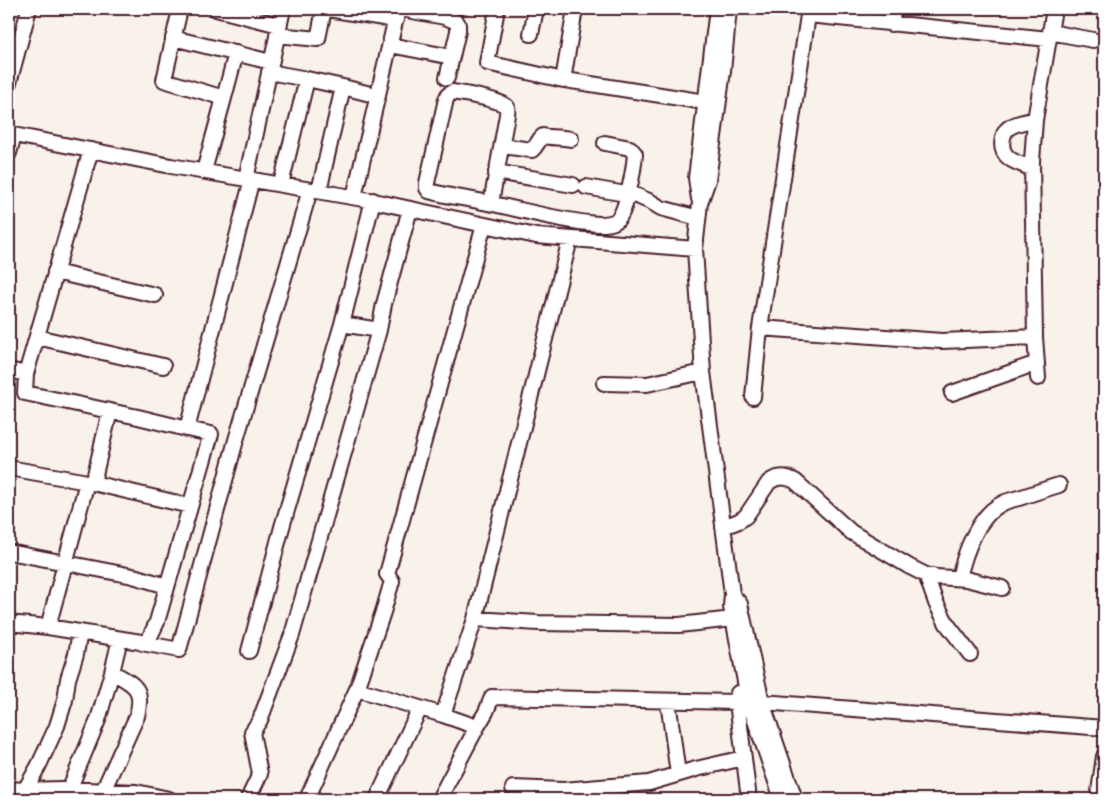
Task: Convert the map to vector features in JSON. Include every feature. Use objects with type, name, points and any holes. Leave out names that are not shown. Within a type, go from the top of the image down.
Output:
[{"type":"street","points":[[9,82],[15,37],[28,9]]},
{"type":"street","points":[[180,9],[164,80],[224,98]]},
{"type":"street","points":[[216,9],[278,30],[318,39],[326,9],[398,12],[445,17],[457,22],[458,25],[447,78]]},
{"type":"street","points":[[187,429],[249,179],[283,9]]},
{"type":"street","points":[[497,9],[487,63],[563,80],[705,102]]},
{"type":"street","points":[[531,34],[536,9]]},
{"type":"street","points":[[563,80],[576,9]]},
{"type":"street","points":[[700,203],[696,178],[717,9]]},
{"type":"street","points":[[729,9],[723,71],[708,180],[700,203],[695,249],[703,372],[732,594],[731,607],[748,703],[782,799]]},
{"type":"street","points":[[891,24],[894,9]]},
{"type":"street","points":[[1038,378],[1035,337],[1032,168],[1035,120],[1054,9]]},
{"type":"street","points":[[354,197],[398,12]]},
{"type":"street","points":[[753,397],[760,328],[808,12],[891,24],[1093,40]]},
{"type":"street","points":[[173,38],[236,53],[307,79],[378,96]]},
{"type":"street","points":[[390,45],[452,57]]},
{"type":"street","points":[[204,171],[236,53]]},
{"type":"street","points":[[281,184],[307,79]]},
{"type":"street","points":[[9,623],[48,626],[180,650],[236,440],[315,190],[343,87]]},
{"type":"street","points":[[490,203],[502,146],[507,115],[506,105],[496,101],[452,92],[448,95],[444,109],[427,183],[429,191],[561,218],[606,224],[619,219],[628,195],[635,154],[630,148],[605,143]]},
{"type":"street","points":[[1032,168],[1010,159],[1004,153],[1001,146],[1007,129],[1021,122],[1035,120]]},
{"type":"street","points":[[9,153],[11,135],[373,200],[536,236],[695,249]]},
{"type":"street","points":[[502,146],[532,150],[543,136],[571,139]]},
{"type":"street","points":[[91,150],[26,374],[25,393],[211,434],[156,622],[147,643],[142,643]]},
{"type":"street","points":[[496,172],[642,198],[660,208],[698,218]]},
{"type":"street","points":[[249,650],[282,527],[342,324],[373,200]]},
{"type":"street","points":[[248,799],[260,774],[252,732],[260,720],[292,635],[379,330],[384,304],[410,209]]},
{"type":"street","points":[[307,799],[358,689],[384,612],[392,581],[387,574],[484,225]]},
{"type":"street","points":[[442,715],[475,619],[570,239]]},
{"type":"street","points":[[55,272],[155,295]]},
{"type":"street","points":[[342,324],[379,330]]},
{"type":"street","points":[[760,328],[942,341],[1035,337]]},
{"type":"street","points":[[37,337],[164,366]]},
{"type":"street","points":[[952,393],[1037,363]]},
{"type":"street","points":[[9,370],[26,374]]},
{"type":"street","points":[[604,383],[647,384],[703,372]]},
{"type":"street","points":[[48,626],[110,411]]},
{"type":"street","points":[[9,468],[90,483],[190,506]]},
{"type":"street","points":[[723,527],[746,516],[769,482],[775,478],[790,478],[796,481],[851,532],[926,575],[959,578],[1002,588]]},
{"type":"street","points":[[959,578],[975,533],[985,518],[995,508],[1004,502],[1059,485]]},
{"type":"street","points":[[9,552],[133,576],[167,586]]},
{"type":"street","points":[[926,575],[947,624],[970,654]]},
{"type":"street","points":[[732,594],[740,604],[762,702],[795,799]]},
{"type":"street","points":[[475,619],[538,623],[679,625],[733,619]]},
{"type":"street","points":[[25,790],[57,726],[65,700],[68,679],[76,654],[80,632]]},
{"type":"street","points":[[63,793],[98,720],[120,639]]},
{"type":"street","points":[[740,655],[737,702],[749,799]]},
{"type":"street","points":[[103,791],[137,716],[140,704],[140,695],[131,683],[112,672]]},
{"type":"street","points":[[358,689],[477,727]]},
{"type":"street","points":[[439,799],[486,712],[492,697],[737,702]]},
{"type":"street","points":[[668,701],[678,774]]},
{"type":"street","points":[[762,702],[1104,728]]},
{"type":"street","points":[[377,799],[420,708]]},
{"type":"street","points":[[1098,799],[1104,756]]},
{"type":"street","points":[[513,788],[563,790],[649,782],[744,758]]},
{"type":"street","points":[[9,789],[63,793],[136,792],[169,799]]}]
